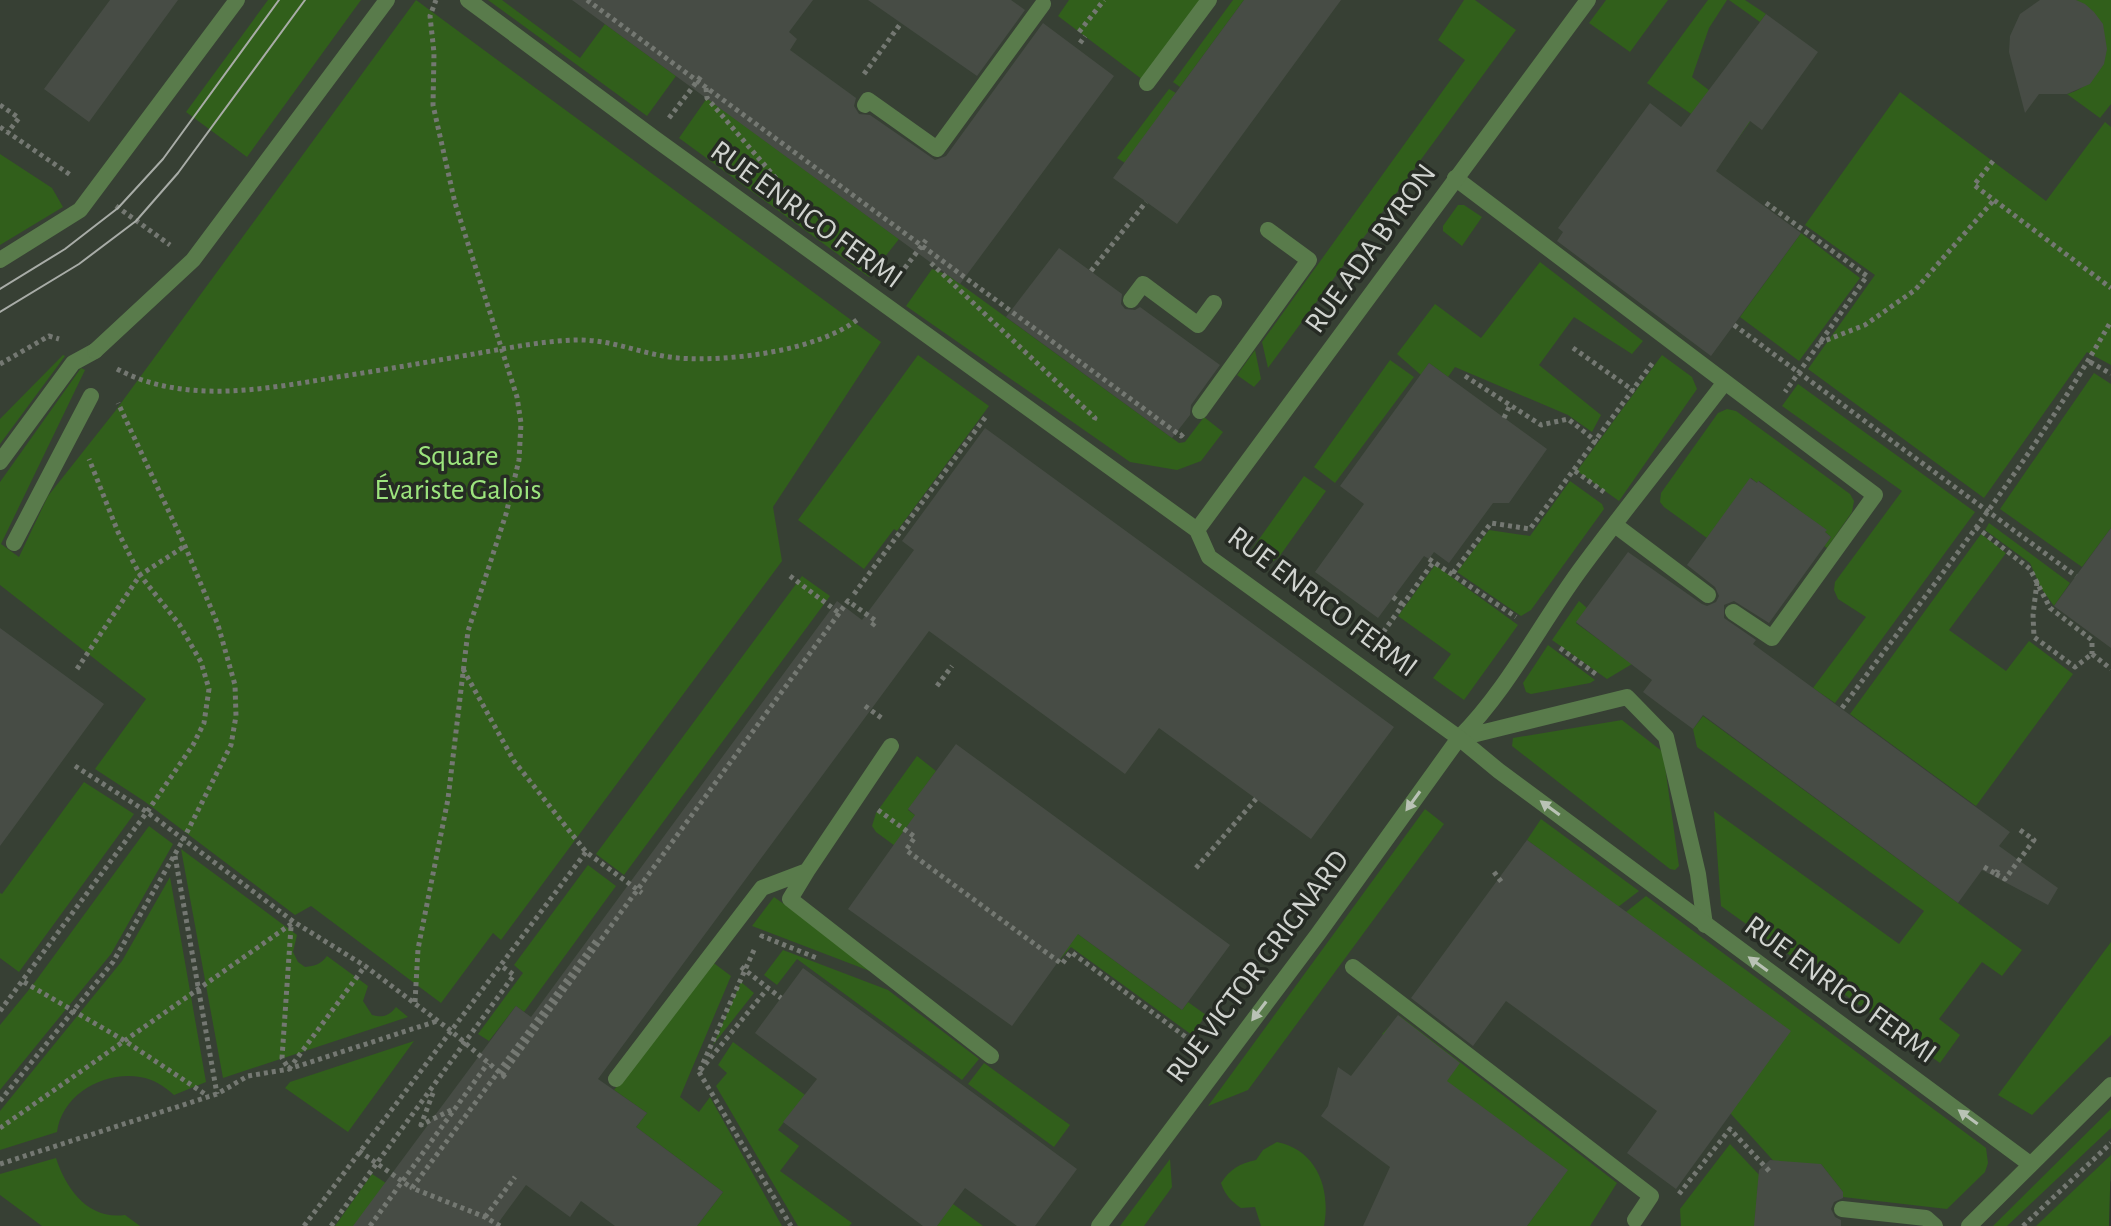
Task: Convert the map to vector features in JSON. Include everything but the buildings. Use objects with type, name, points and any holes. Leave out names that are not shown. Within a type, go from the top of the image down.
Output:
[{"type":"street","points":[[0,260],[80,210],[237,0]]},
{"type":"street","points":[[0,462],[73,363],[95,351],[193,260],[387,0]]},
{"type":"street","name":"RUE ENRICO FERMI","points":[[468,0],[1197,530],[1209,557],[1459,738],[1705,925],[2030,1164]]},
{"type":"street","points":[[1147,83],[1209,0]]},
{"type":"street","name":"RUE ADA BYRON","points":[[1197,530],[1588,0]]},
{"type":"street","points":[[865,105],[868,100],[937,149],[1043,4]]},
{"type":"street","points":[[1455,178],[1875,495],[1772,638],[1733,612]]},
{"type":"street","points":[[1200,411],[1309,260],[1268,230]]},
{"type":"street","points":[[1131,300],[1143,284],[1198,325],[1214,303]]},
{"type":"street","name":"RUE VICTOR GRIGNARD","points":[[1099,1226],[1318,934],[1459,738],[1482,712],[1578,572],[1725,382]]},
{"type":"street","points":[[14,543],[91,396]]},
{"type":"street","points":[[1615,525],[1708,595]]},
{"type":"street","points":[[1459,738],[1627,697],[1666,737],[1698,874],[1705,925]]},
{"type":"street","points":[[891,746],[790,899],[991,1056]]},
{"type":"street","points":[[616,1079],[762,888],[807,871]]},
{"type":"street","points":[[1353,967],[1651,1196],[1635,1220]]},
{"type":"street","points":[[1969,1226],[2111,1085]]},
{"type":"street","points":[[1842,1209],[1926,1218],[1935,1226]]},
{"type":"path","points":[[415,1003],[418,949],[448,799],[468,631],[506,514],[519,460],[521,423],[517,397],[455,203],[433,105],[434,53],[430,16],[436,0]]},
{"type":"path","points":[[587,0],[700,78],[706,87],[924,243],[1176,433]]},
{"type":"path","points":[[1080,43],[1082,34],[1104,0]]},
{"type":"path","points":[[859,83],[902,24]]},
{"type":"path","points":[[687,95],[700,78]]},
{"type":"path","points":[[706,87],[707,98],[807,214]]},
{"type":"path","points":[[0,105],[19,118],[8,132]]},
{"type":"path","points":[[0,127],[69,174]]},
{"type":"path","points":[[1993,161],[1974,185],[2111,288]]},
{"type":"path","points":[[95,192],[149,230]]},
{"type":"path","points":[[1818,344],[1865,325],[1915,290],[1994,200]]},
{"type":"path","points":[[1091,271],[1146,202]]},
{"type":"path","points":[[1766,203],[1867,276],[1799,372]]},
{"type":"path","points":[[95,351],[119,370],[147,381],[198,391],[260,390],[502,349],[577,340],[617,343],[676,358],[742,358],[794,347],[846,328],[880,301],[924,243]]},
{"type":"path","points":[[931,263],[1095,418],[1077,443]]},
{"type":"path","points":[[1842,708],[1988,511],[2090,362],[2111,321]]},
{"type":"path","points":[[1734,325],[2076,576]]},
{"type":"path","points":[[1453,573],[1491,523],[1530,529],[1597,442],[1668,341]]},
{"type":"path","points":[[1573,348],[1634,391]]},
{"type":"path","points":[[2090,362],[2111,374]]},
{"type":"path","points":[[1465,376],[1541,425],[1568,419],[1597,442]]},
{"type":"path","points":[[0,1101],[113,962],[175,855],[231,745],[236,716],[235,685],[218,625],[117,401]]},
{"type":"path","points":[[1504,418],[1510,405]]},
{"type":"path","points":[[854,594],[987,415]]},
{"type":"path","points":[[0,1011],[147,812],[193,745],[204,723],[209,689],[201,662],[179,624],[140,575],[118,532],[85,450]]},
{"type":"path","points":[[1976,527],[2030,569],[2050,608],[2092,640],[2092,654]]},
{"type":"path","points":[[77,669],[140,575],[185,546]]},
{"type":"path","points":[[1359,665],[1434,561]]},
{"type":"path","points":[[412,1188],[840,612],[790,576]]},
{"type":"path","points":[[2037,582],[2034,637],[2075,667],[2092,654]]},
{"type":"path","points":[[1393,597],[1402,604]]},
{"type":"path","points":[[75,766],[147,812],[294,922],[365,966],[438,1020],[506,1078],[503,1074],[640,891],[848,601],[876,621],[872,626]]},
{"type":"path","points":[[2092,654],[2111,669]]},
{"type":"path","points":[[937,686],[952,666]]},
{"type":"path","points":[[462,668],[514,761],[586,852],[640,891]]},
{"type":"path","points":[[858,796],[915,837],[906,850],[1062,964],[1071,952],[1198,1046]]},
{"type":"path","points":[[1196,868],[1256,799]]},
{"type":"path","points":[[1984,867],[2005,879],[2034,840],[2020,830]]},
{"type":"path","points":[[304,1226],[586,852]]},
{"type":"path","points":[[175,855],[217,1094]]},
{"type":"path","points":[[1494,872],[1503,884]]},
{"type":"path","points":[[0,1128],[294,922]]},
{"type":"path","points":[[289,1069],[282,1058],[290,930],[294,922]]},
{"type":"path","points":[[699,1072],[743,969],[762,936],[827,962]]},
{"type":"path","points":[[331,1226],[514,975],[500,965]]},
{"type":"path","points":[[289,1069],[365,966]]},
{"type":"path","points":[[755,978],[781,998]]},
{"type":"path","points":[[24,982],[125,1041],[209,1096]]},
{"type":"path","points":[[699,1072],[768,988]]},
{"type":"path","points":[[0,1164],[217,1094],[248,1076],[289,1069],[438,1020]]},
{"type":"path","points":[[370,1226],[488,1063]]},
{"type":"path","points":[[699,1072],[791,1226]]},
{"type":"path","points":[[436,1085],[421,1125],[457,1107]]},
{"type":"path","points":[[1651,1196],[1673,1202],[1730,1129],[1771,1173]]},
{"type":"path","points":[[2023,1226],[2111,1143]]},
{"type":"path","points":[[359,1151],[412,1188],[500,1226]]},
{"type":"path","points":[[485,1217],[515,1177]]},
{"type":"shaded area","points":[[0,0],[2111,0],[2111,1181],[2063,1226],[0,1226]]},
{"type":"green space","points":[[268,0],[361,0],[247,157],[186,112]]},
{"type":"green space","name":"Square Évariste Galois","points":[[416,0],[881,342],[773,507],[782,561],[501,940],[493,933],[441,1003],[311,906],[295,915],[144,801],[95,769],[146,699],[0,585],[0,482],[81,368],[85,370],[1,544],[19,557],[48,496],[116,410]]},
{"type":"green space","points":[[488,0],[502,0],[580,58],[605,24],[676,76],[647,116]]},
{"type":"green space","points":[[1069,0],[1209,0],[1147,83],[1058,16]]},
{"type":"green space","points":[[1233,0],[1244,0],[1180,87],[1173,82]]},
{"type":"green space","points":[[1464,0],[1475,0],[1516,30],[1268,368],[1262,342],[1465,60],[1438,40]]},
{"type":"green space","points":[[1606,0],[1668,0],[1630,52],[1589,23]]},
{"type":"green space","points":[[1708,0],[1727,0],[1709,28],[1692,77],[1750,122],[1734,144],[1647,83]]},
{"type":"green space","points":[[1729,0],[1745,0],[1766,14],[1760,22]]},
{"type":"green space","points":[[2076,0],[2111,0],[2111,104],[2100,118],[2067,94],[2081,88],[2092,78],[2101,51],[2096,22]]},
{"type":"green space","points":[[1169,89],[1176,93],[1125,163],[1117,158]]},
{"type":"green space","points":[[1900,92],[2046,201],[2105,122],[2111,127],[2111,365],[2087,352],[1984,498],[1808,369],[1875,275],[1805,225]]},
{"type":"green space","points":[[707,98],[899,239],[869,277],[679,138]]},
{"type":"green space","points":[[0,154],[52,188],[63,207],[0,245]]},
{"type":"green space","points":[[1458,205],[1464,205],[1482,217],[1462,246],[1443,231],[1443,226]]},
{"type":"green space","points":[[1801,233],[1860,278],[1799,361],[1740,317]]},
{"type":"green space","points":[[1540,262],[1643,341],[1632,354],[1574,317],[1539,365],[1601,415],[1592,432],[1568,415],[1455,367],[1448,377],[1429,363],[1421,375],[1397,354],[1435,304],[1481,338]]},
{"type":"green space","points":[[932,269],[948,275],[1179,443],[1185,442],[1204,417],[1223,432],[1201,461],[1177,470],[1130,462],[906,306]]},
{"type":"green space","points":[[1255,350],[1261,379],[1254,387],[1237,375]]},
{"type":"green space","points":[[918,355],[989,406],[897,531],[894,529],[864,569],[798,520]]},
{"type":"green space","points":[[1662,355],[1692,377],[1697,389],[1619,501],[1577,471]]},
{"type":"green space","points":[[65,356],[0,444],[0,419]]},
{"type":"green space","points":[[1390,360],[1414,377],[1335,483],[1314,467]]},
{"type":"green space","points":[[2094,373],[2111,384],[2111,528],[2082,567],[2000,509]]},
{"type":"green space","points":[[1798,384],[1975,512],[1835,703],[1813,688],[1866,617],[1838,599],[1835,582],[1902,491],[1782,406]]},
{"type":"green space","points":[[1727,409],[1736,411],[1850,494],[1854,501],[1852,512],[1827,548],[1824,546],[1831,537],[1826,530],[1751,478],[1707,538],[1660,502],[1661,493],[1718,413]]},
{"type":"green space","points":[[1304,476],[1326,491],[1279,557],[1272,562],[1252,549]]},
{"type":"green space","points":[[1570,481],[1602,504],[1604,509],[1531,610],[1521,616],[1457,572],[1489,530],[1530,536]]},
{"type":"green space","points":[[1989,523],[2070,583],[2054,606],[2041,588],[2030,563],[1985,530]]},
{"type":"green space","points":[[1981,534],[2006,553],[1949,630],[2006,671],[2029,641],[2073,674],[1976,806],[1850,714]]},
{"type":"green space","points":[[1435,565],[1518,625],[1464,700],[1433,678],[1451,654],[1398,616]]},
{"type":"green space","points":[[802,576],[830,596],[624,875],[596,854]]},
{"type":"green space","points":[[1579,601],[1587,608],[1576,623],[1632,664],[1607,679],[1552,640]]},
{"type":"green space","points":[[1548,645],[1595,680],[1531,694],[1526,692],[1523,683]]},
{"type":"green space","points":[[1703,716],[2022,950],[2002,976],[1982,962],[1939,1019],[1960,1035],[1940,1063],[1721,906],[1714,811],[1899,944],[1924,911],[1697,747],[1693,729]]},
{"type":"green space","points":[[1622,720],[1663,752],[1679,866],[1675,870],[1512,746],[1513,738]]},
{"type":"green space","points":[[917,756],[936,771],[908,810],[1182,1010],[1188,1002],[1206,1015],[1192,1035],[1071,947],[1056,964],[876,832],[872,826],[876,813]]},
{"type":"green space","points":[[84,782],[134,814],[19,972],[0,958],[0,893]]},
{"type":"green space","points":[[1425,809],[1444,824],[1248,1090],[1208,1106]]},
{"type":"green space","points":[[1541,819],[1639,891],[1618,907],[1527,840]]},
{"type":"green space","points":[[149,826],[173,844],[111,954],[0,1090],[0,1025]]},
{"type":"green space","points":[[181,849],[297,935],[293,952],[298,962],[305,967],[312,966],[327,956],[368,986],[363,1001],[372,1015],[386,1016],[396,1007],[408,1017],[223,1078]]},
{"type":"green space","points":[[588,865],[616,886],[524,1012],[516,1006],[489,1041],[478,1034],[523,973],[514,965]]},
{"type":"green space","points":[[170,877],[206,1082],[174,1095],[158,1083],[140,1077],[126,1076],[99,1082],[76,1096],[61,1118],[57,1132],[0,1150],[0,1111],[122,961]]},
{"type":"green space","points":[[1646,896],[1986,1148],[1988,1163],[1985,1172],[1947,1209],[1843,1197],[1843,1192],[1821,1164],[1779,1167],[1731,1114],[1626,912]]},
{"type":"green space","points":[[774,897],[888,978],[752,926]]},
{"type":"green space","points":[[2111,942],[2111,1035],[2032,1115],[1998,1095]]},
{"type":"green space","points":[[783,950],[888,990],[979,1059],[962,1080],[797,959],[777,985],[764,975]]},
{"type":"green space","points":[[711,961],[731,976],[680,1097],[699,1112],[710,1097],[782,1226],[697,1226],[723,1192],[636,1127],[647,1113],[614,1090]]},
{"type":"green space","points":[[741,982],[754,993],[713,1045]]},
{"type":"green space","points":[[1400,1016],[1617,1183],[1590,1226],[1527,1226],[1567,1170],[1382,1034]]},
{"type":"green space","points":[[414,1041],[348,1132],[285,1088],[290,1082]]},
{"type":"green space","points":[[733,1042],[983,1226],[937,1226],[944,1216],[796,1106],[778,1130],[799,1146],[780,1171],[852,1223],[849,1226],[798,1226],[716,1086],[727,1073],[718,1065]]},
{"type":"green space","points":[[984,1063],[1070,1125],[1054,1147],[968,1084]]},
{"type":"green space","points":[[2111,1109],[2111,1128],[2007,1226],[1993,1226]]},
{"type":"green space","points":[[1277,1142],[1302,1153],[1318,1173],[1325,1198],[1324,1226],[1261,1226],[1255,1207],[1241,1208],[1224,1191],[1221,1183],[1232,1171],[1256,1160],[1263,1150]]},
{"type":"green space","points":[[1730,1144],[1764,1180],[1758,1184],[1755,1220],[1760,1226],[1681,1226],[1680,1209]]},
{"type":"green space","points":[[2111,1155],[2109,1226],[2036,1226]]},
{"type":"green space","points":[[56,1158],[66,1181],[80,1200],[100,1213],[125,1215],[140,1226],[42,1226],[0,1195],[0,1174]]},
{"type":"green space","points":[[1170,1159],[1172,1187],[1144,1226],[1120,1226]]},
{"type":"green space","points":[[372,1174],[386,1183],[354,1226],[335,1226]]},
{"type":"tram line","points":[[0,289],[65,249],[118,208],[163,159],[279,0]]},
{"type":"tram line","points":[[0,312],[79,264],[136,221],[178,173],[305,0]]}]
